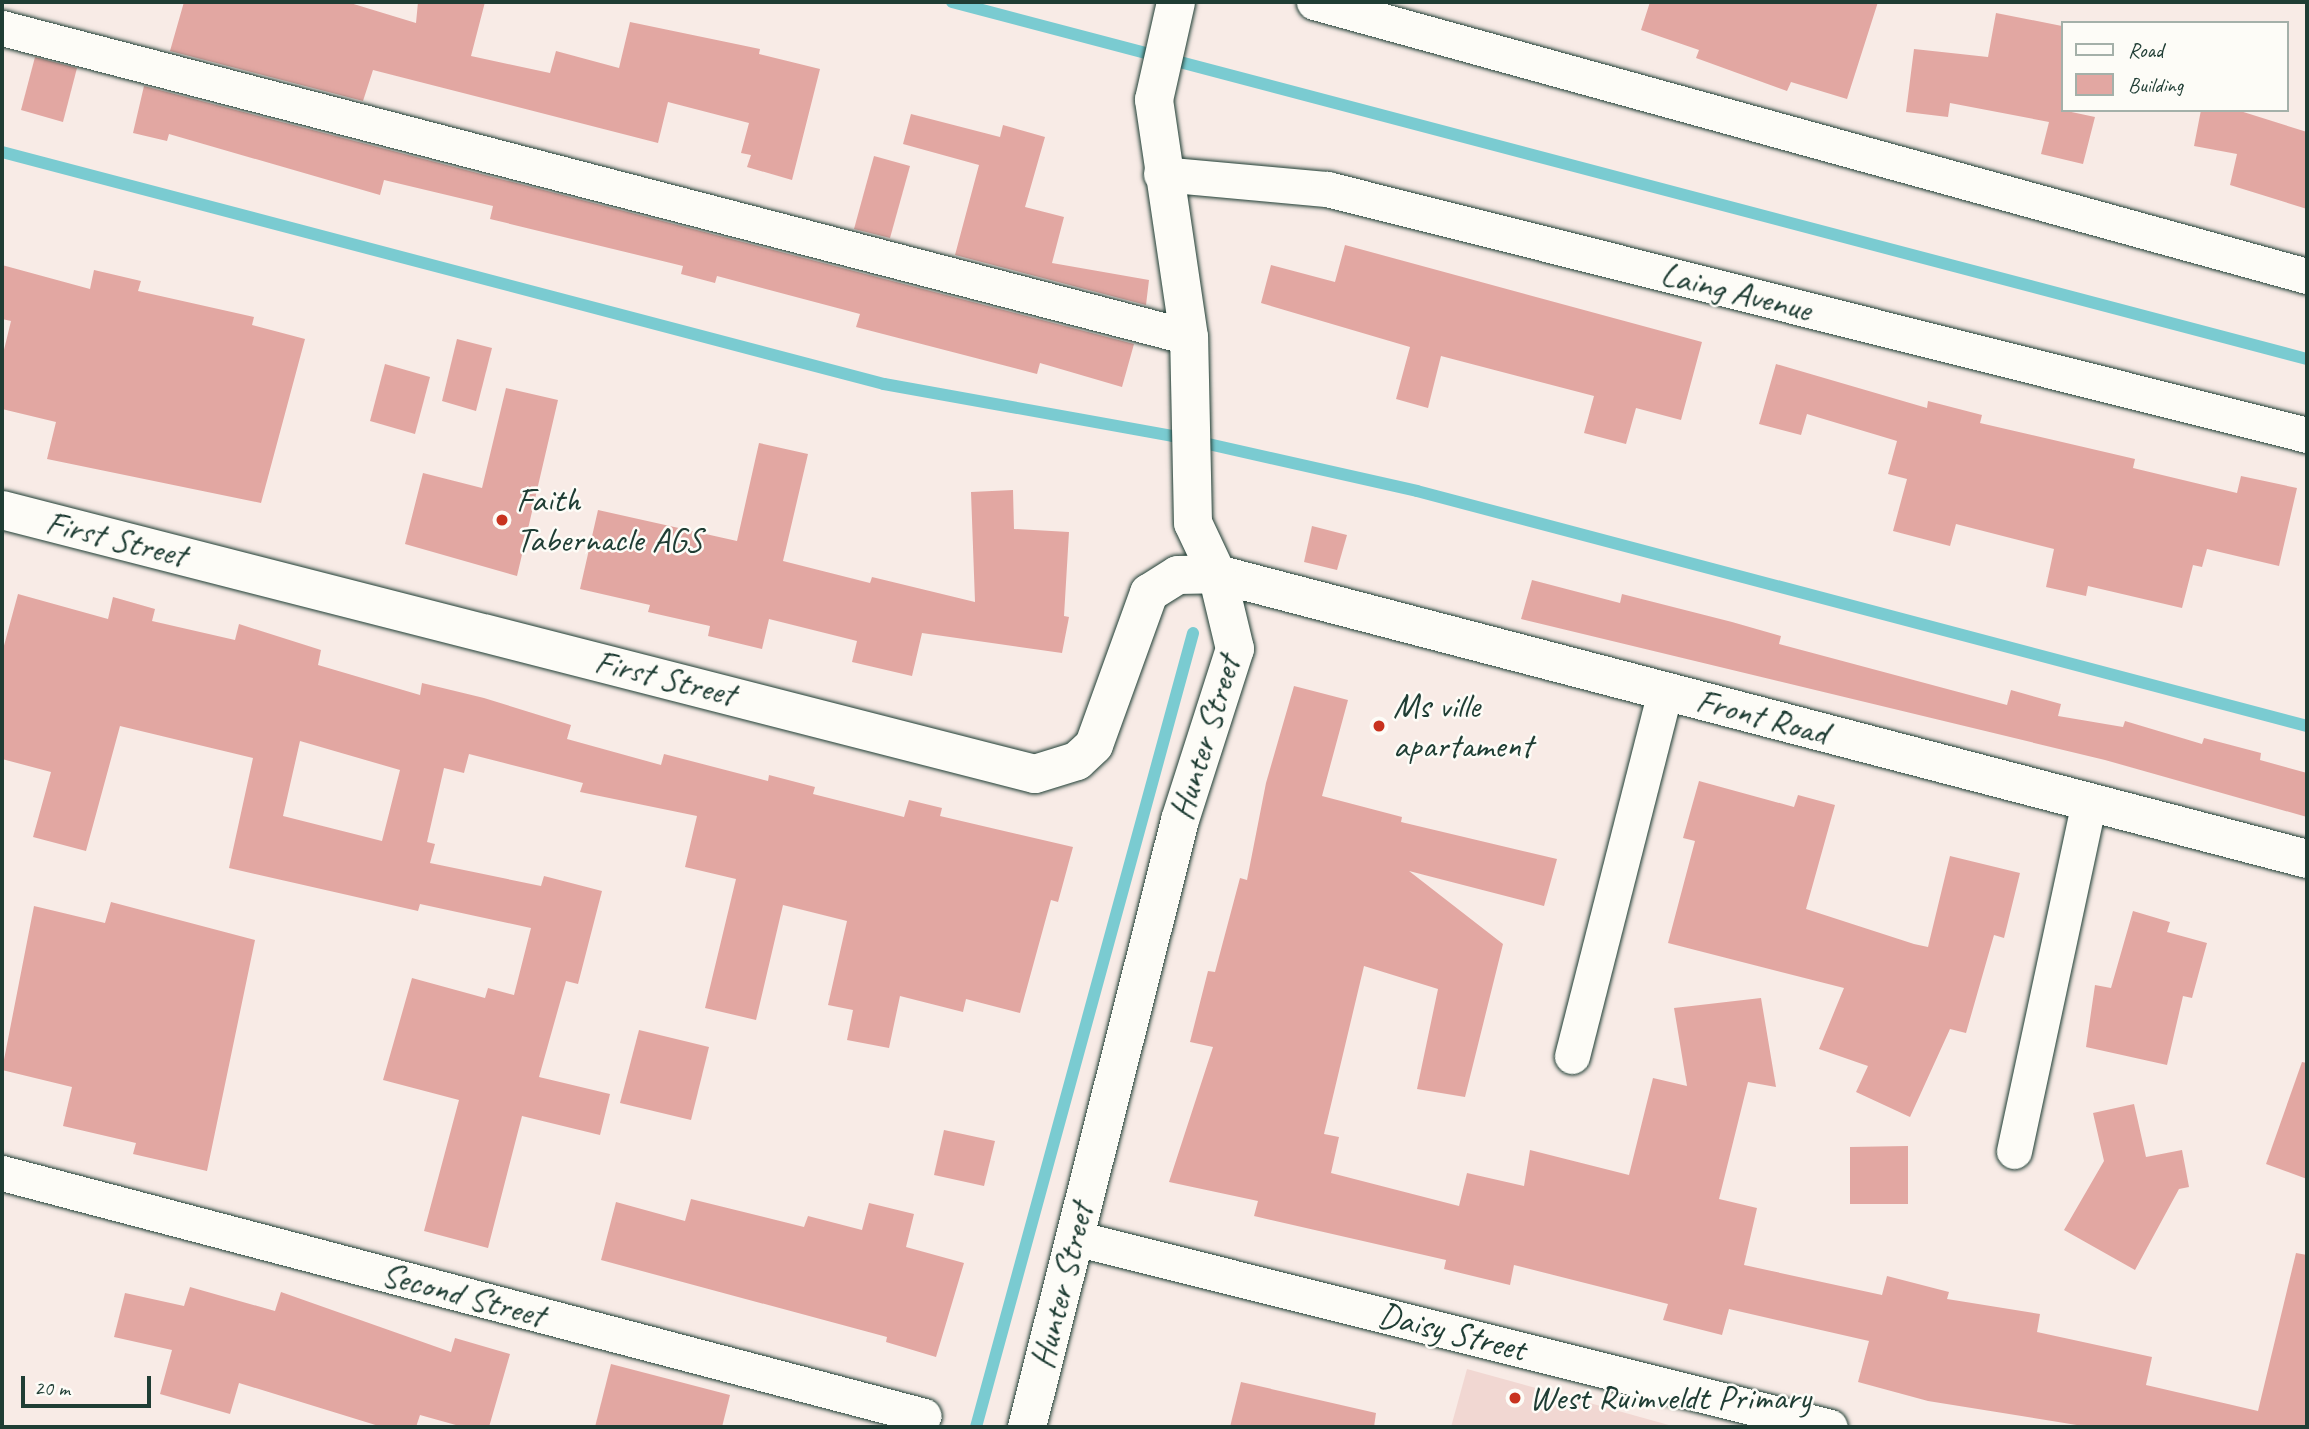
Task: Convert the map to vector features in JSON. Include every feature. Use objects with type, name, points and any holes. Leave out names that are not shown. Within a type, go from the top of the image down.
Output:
[{"type":"street","name":"Hunter Street","points":[[1027,1427],[1180,820],[1236,649],[1217,574],[1193,523],[1191,498],[1194,400],[1189,337],[1161,174],[1154,100],[1176,2]]},
{"type":"street","points":[[1314,2],[2307,276]]},
{"type":"street","points":[[2,27],[1189,337]]},
{"type":"street","name":"Laing Avenue","points":[[1161,174],[1326,189],[2307,435]]},
{"type":"street","name":"First Street","points":[[2,510],[1035,774],[1077,761],[1094,746],[1149,593],[1178,575],[1217,574]]},
{"type":"street","name":"Front Road","points":[[1217,574],[2307,859]]},
{"type":"street","points":[[1572,1056],[1665,691]]},
{"type":"street","points":[[2014,1151],[2089,802]]},
{"type":"street","name":"Second Street","points":[[2,1173],[924,1416]]},
{"type":"street","name":"Daisy Street","points":[[1074,1238],[1830,1427]]},
{"type":"shaded area","name":"West Ruimveldt Primary","points":[[1467,1369],[1676,1427],[1451,1427]]},
{"type":"building","points":[[184,2],[347,2],[416,23],[418,2],[485,2],[471,56],[550,73],[556,51],[619,68],[630,22],[760,49],[759,54],[820,69],[792,180],[747,167],[751,155],[741,153],[749,123],[668,102],[658,143],[373,70],[363,101],[170,51]]},
{"type":"building","points":[[1650,2],[1878,2],[1847,99],[1791,82],[1787,91],[1696,58],[1699,50],[1641,30]]},
{"type":"building","points":[[1996,13],[2060,26],[2060,112],[2095,117],[2083,164],[2041,154],[2049,122],[1950,103],[1948,117],[1906,112],[1914,49],[1988,57]]},
{"type":"building","points":[[35,57],[77,68],[63,122],[21,110]]},
{"type":"building","points":[[144,86],[1134,344],[1122,387],[1040,363],[1037,374],[856,327],[860,314],[717,276],[715,283],[681,274],[683,266],[490,219],[493,206],[384,180],[380,195],[169,134],[167,141],[133,133]]},
{"type":"building","points":[[2201,112],[2243,112],[2307,132],[2307,209],[2230,185],[2237,154],[2194,146]]},
{"type":"building","points":[[911,114],[1000,137],[1003,125],[1045,137],[1025,207],[1064,217],[1052,263],[1149,280],[1146,305],[955,255],[979,165],[903,144]]},
{"type":"building","points":[[874,156],[910,166],[890,238],[854,229]]},
{"type":"building","points":[[1345,245],[1702,342],[1681,420],[1636,408],[1626,444],[1584,433],[1594,396],[1441,356],[1428,408],[1396,399],[1410,347],[1261,303],[1271,265],[1335,282]]},
{"type":"building","points":[[2,265],[90,289],[94,270],[141,281],[138,291],[254,317],[252,325],[305,339],[261,503],[47,459],[56,422],[2,409],[2,358],[11,321],[2,319]]},
{"type":"building","points":[[457,339],[492,348],[476,411],[442,401]]},
{"type":"building","points":[[385,364],[430,377],[415,434],[370,421]]},
{"type":"building","points":[[1776,364],[1927,408],[1928,401],[1982,415],[1980,423],[2135,459],[2133,468],[2237,493],[2241,476],[2297,488],[2279,566],[2207,549],[2202,567],[2193,565],[2182,608],[2088,586],[2086,596],[2046,587],[2054,549],[1956,524],[1950,546],[1893,531],[1907,479],[1888,474],[1897,441],[1807,414],[1801,435],[1759,424]]},
{"type":"building","points":[[506,388],[558,400],[517,576],[405,544],[423,473],[482,488]]},
{"type":"building","points":[[759,443],[808,454],[783,561],[870,583],[872,577],[975,602],[971,492],[1013,490],[1014,529],[1069,532],[1064,616],[1069,617],[1062,653],[922,633],[912,676],[852,662],[857,641],[769,619],[762,649],[708,636],[710,626],[648,612],[650,605],[580,589],[598,510],[737,541]]},
{"type":"building","points":[[1312,526],[1347,535],[1337,570],[1304,562]]},
{"type":"building","points":[[1532,580],[1620,603],[1622,594],[1732,622],[1781,636],[1779,644],[2007,705],[2011,690],[2061,704],[2058,716],[2123,727],[2125,721],[2202,744],[2204,738],[2261,753],[2260,760],[2307,773],[2307,817],[2105,760],[1521,619]]},
{"type":"building","points":[[18,594],[108,619],[113,597],[155,609],[152,621],[235,640],[239,624],[321,650],[318,665],[420,695],[422,683],[484,698],[571,725],[567,739],[661,765],[664,754],[768,781],[769,775],[815,787],[813,794],[904,817],[909,800],[942,808],[940,816],[1073,847],[1058,902],[1051,900],[1020,1013],[966,999],[963,1012],[900,996],[889,1048],[847,1040],[853,1010],[828,1005],[847,921],[783,905],[756,1020],[705,1008],[736,879],[685,867],[697,816],[580,792],[583,783],[469,754],[464,773],[444,768],[427,842],[435,844],[430,863],[541,886],[544,876],[602,891],[578,984],[566,981],[539,1077],[610,1094],[600,1135],[522,1116],[488,1248],[424,1231],[459,1100],[383,1080],[412,978],[485,998],[488,988],[514,995],[531,928],[420,904],[418,911],[229,868],[253,758],[120,726],[86,851],[33,837],[51,772],[2,759],[2,653]],"holes":[[[300,741],[400,770],[382,841],[283,816]]]},
{"type":"building","points":[[1294,686],[1348,700],[1322,796],[1402,817],[1401,822],[1557,859],[1544,906],[1409,871],[1503,944],[1465,1097],[1417,1089],[1438,989],[1364,966],[1324,1134],[1339,1137],[1331,1173],[1459,1206],[1467,1173],[1524,1186],[1530,1150],[1629,1175],[1653,1078],[1687,1086],[1674,1008],[1761,998],[1776,1087],[1748,1082],[1719,1199],[1757,1208],[1744,1265],[1882,1295],[1887,1276],[1949,1292],[1947,1299],[2040,1314],[2037,1332],[2152,1357],[2146,1385],[2258,1411],[2296,1253],[2307,1255],[2307,1427],[2089,1427],[1928,1401],[1858,1382],[1869,1341],[1729,1309],[1722,1335],[1663,1320],[1668,1304],[1514,1265],[1510,1285],[1444,1269],[1446,1260],[1254,1216],[1258,1201],[1169,1182],[1213,1047],[1190,1042],[1208,971],[1215,972],[1240,878],[1247,880],[1266,783]]},
{"type":"building","points":[[1699,781],[1794,807],[1798,795],[1835,805],[1806,909],[1914,944],[1928,947],[1950,856],[2020,873],[2004,938],[1994,935],[1966,1033],[1950,1029],[1910,1117],[1856,1092],[1868,1066],[1819,1049],[1844,988],[1668,943],[1695,841],[1683,838]]},
{"type":"building","points":[[111,902],[255,940],[207,1171],[133,1154],[136,1143],[63,1126],[72,1087],[2,1070],[34,906],[105,923]]},
{"type":"building","points":[[2133,911],[2170,922],[2167,932],[2207,943],[2192,998],[2183,996],[2167,1065],[2086,1047],[2095,985],[2111,988]]},
{"type":"building","points":[[639,1030],[709,1047],[691,1120],[620,1103]]},
{"type":"building","points":[[2302,1062],[2307,1063],[2307,1179],[2266,1164]]},
{"type":"building","points":[[2134,1104],[2146,1157],[2182,1150],[2189,1187],[2179,1189],[2135,1270],[2064,1230],[2104,1161],[2093,1113]]},
{"type":"building","points":[[944,1130],[995,1141],[984,1186],[934,1175]]},
{"type":"building","points":[[1908,1146],[1908,1204],[1850,1204],[1850,1147]]},
{"type":"building","points":[[691,1199],[804,1227],[808,1216],[862,1230],[869,1203],[914,1214],[906,1247],[964,1263],[936,1357],[886,1342],[887,1337],[601,1260],[616,1202],[685,1221]]},
{"type":"building","points":[[190,1287],[275,1311],[281,1292],[451,1352],[455,1338],[510,1354],[489,1427],[463,1427],[420,1415],[416,1427],[382,1427],[239,1383],[230,1414],[160,1394],[172,1350],[114,1337],[125,1293],[184,1306]]},
{"type":"building","points":[[611,1364],[730,1395],[722,1427],[595,1427]]},
{"type":"building","points":[[1241,1382],[1376,1413],[1374,1427],[1230,1427]]},
{"type":"waterway","points":[[952,2],[2307,359]]},
{"type":"waterway","points":[[2,152],[884,384],[1173,436],[1417,491],[2307,726]]},
{"type":"waterway","points":[[976,1427],[1193,633]]},
{"type":"place","name":"Faith Tabernacle AGS","points":[[502,520]]},
{"type":"place","name":"Ms ville apartament","points":[[1379,726]]},
{"type":"place","name":"West Ruimveldt Primary","points":[[1515,1398]]}]
